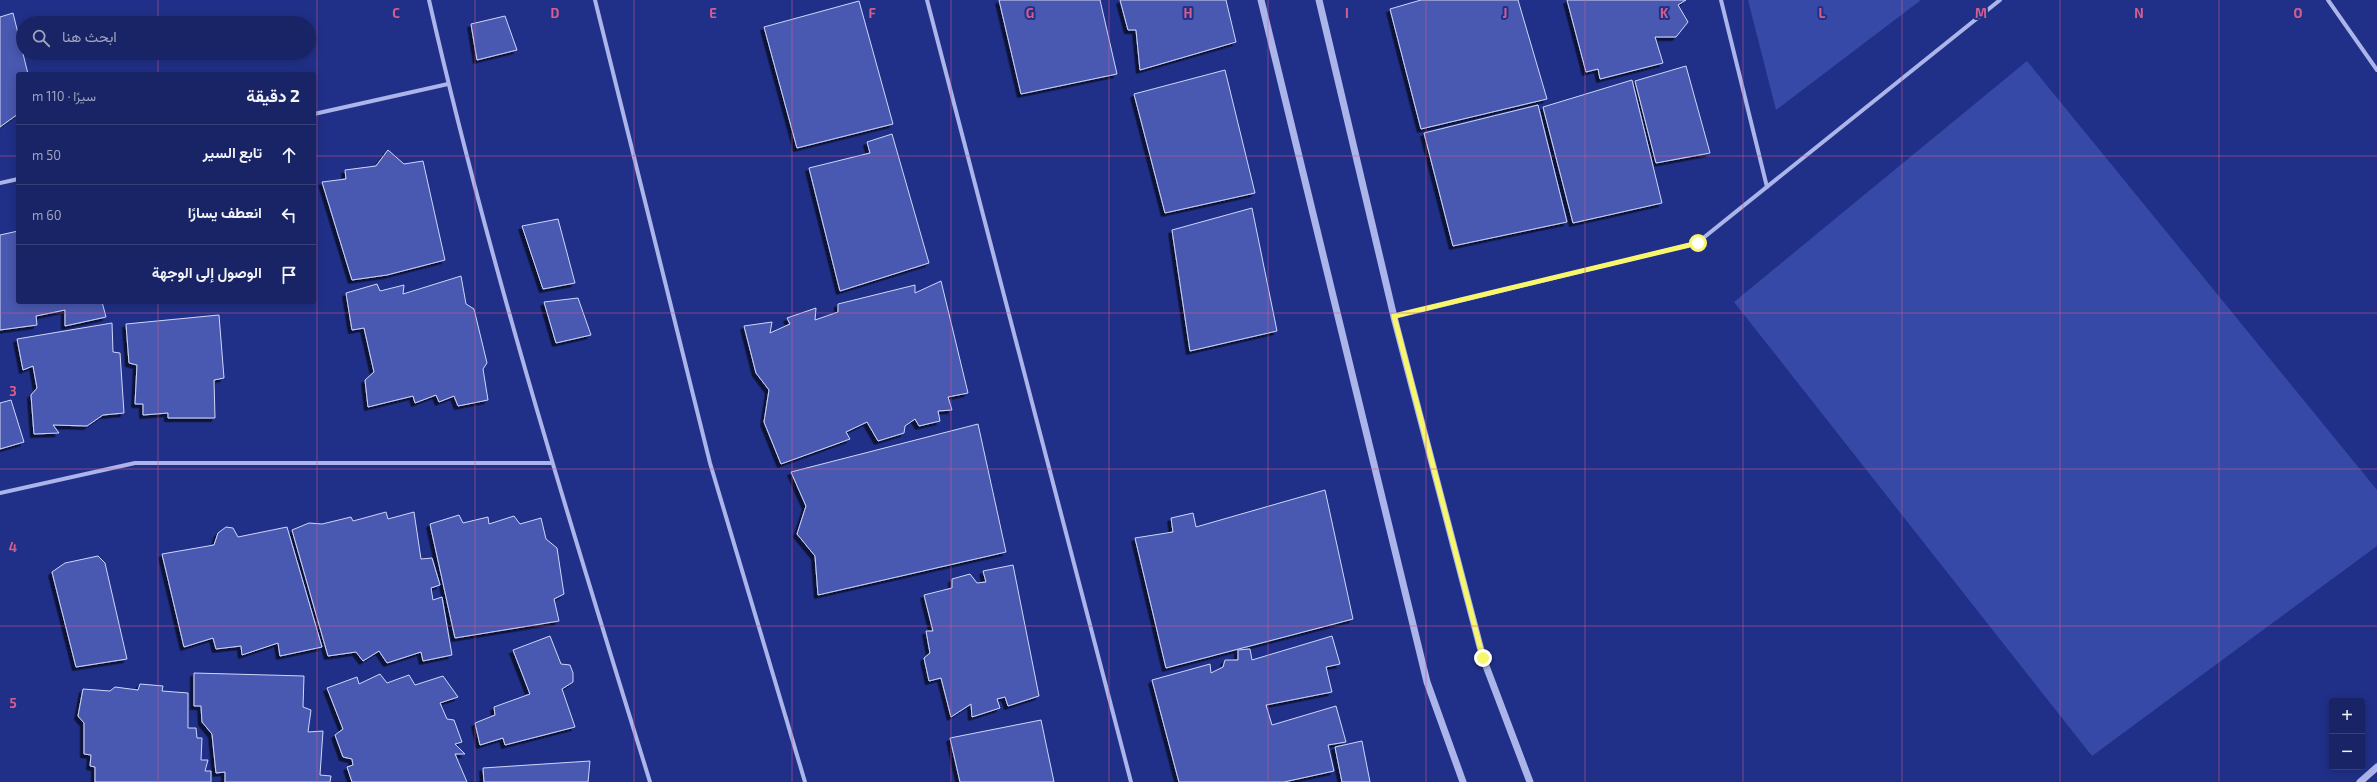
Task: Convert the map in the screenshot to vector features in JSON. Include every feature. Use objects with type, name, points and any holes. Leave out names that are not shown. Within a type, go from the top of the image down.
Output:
[{"type":"street","points":[[429,0],[448,84],[551,463],[650,782]]},
{"type":"street","points":[[595,0],[710,463],[805,782]]},
{"type":"street","points":[[927,0],[1131,782]]},
{"type":"street","points":[[1262,0],[1427,682],[1463,782]]},
{"type":"street","points":[[1319,0],[1394,316],[1483,658],[1530,782]]},
{"type":"street","points":[[1721,0],[1767,187]]},
{"type":"street","points":[[1394,316],[1698,243],[2000,0]]},
{"type":"street","points":[[2328,0],[2377,70]]},
{"type":"street","points":[[316,114],[448,84]]},
{"type":"street","points":[[0,183],[16,179]]},
{"type":"street","points":[[0,493],[135,463],[551,463]]},
{"type":"street","points":[[2360,782],[2377,767]]},
{"type":"shaded area","points":[[1748,0],[1921,0],[1776,110]]},
{"type":"shaded area","points":[[2027,61],[2377,490],[2377,546],[2092,756],[1734,302]]},
{"type":"building","points":[[999,0],[1100,0],[1117,74],[1021,94]]},
{"type":"building","points":[[1120,0],[1226,0],[1236,42],[1140,70],[1136,30],[1128,30]]},
{"type":"building","points":[[1421,0],[1518,0],[1547,99],[1421,129],[1390,9]]},
{"type":"building","points":[[1567,0],[1686,0],[1678,5],[1688,22],[1676,37],[1655,37],[1663,63],[1600,79],[1598,69],[1586,72]]},
{"type":"building","points":[[859,1],[893,124],[797,148],[764,27]]},
{"type":"building","points":[[13,13],[16,25],[16,60],[25,60],[28,72],[16,72],[16,115],[0,127],[0,17]]},
{"type":"building","points":[[505,16],[517,50],[477,60],[471,24]]},
{"type":"building","points":[[1686,66],[1710,153],[1656,163],[1635,81]]},
{"type":"building","points":[[1225,70],[1255,193],[1165,213],[1134,94]]},
{"type":"building","points":[[1632,80],[1662,203],[1573,223],[1543,107]]},
{"type":"building","points":[[1538,105],[1567,222],[1453,246],[1424,133]]},
{"type":"building","points":[[892,134],[929,263],[840,291],[809,168],[870,153],[867,142]]},
{"type":"building","points":[[388,150],[404,164],[423,161],[445,260],[387,275],[352,280],[322,182],[346,179],[345,170],[376,166]]},
{"type":"building","points":[[1252,208],[1277,331],[1190,351],[1172,230]]},
{"type":"building","points":[[558,219],[575,283],[543,289],[522,226]]},
{"type":"building","points":[[16,231],[16,304],[103,304],[106,317],[65,326],[65,310],[36,316],[37,325],[0,330],[0,235]]},
{"type":"building","points":[[461,276],[466,304],[474,309],[487,363],[483,369],[488,400],[458,406],[454,396],[439,402],[436,395],[415,403],[413,396],[368,407],[365,380],[374,372],[364,328],[352,330],[346,293],[377,284],[380,291],[404,285],[403,294]]},
{"type":"building","points":[[941,281],[968,393],[948,397],[952,410],[938,411],[940,421],[919,426],[915,419],[905,426],[904,433],[878,441],[867,422],[846,432],[850,439],[781,464],[764,422],[769,390],[756,373],[744,326],[772,322],[770,333],[790,324],[787,318],[816,308],[815,320],[838,312],[838,304],[915,285],[915,293]]},
{"type":"building","points":[[578,298],[591,335],[556,343],[544,302]]},
{"type":"building","points":[[219,315],[224,378],[214,380],[215,418],[168,418],[168,413],[143,415],[143,404],[135,404],[137,365],[129,363],[126,324]]},
{"type":"building","points":[[112,323],[113,352],[120,353],[124,413],[103,415],[87,426],[53,425],[59,433],[34,434],[31,395],[37,388],[33,366],[23,370],[17,339]]},
{"type":"building","points":[[11,400],[24,442],[0,449],[0,403]]},
{"type":"building","points":[[978,424],[1006,552],[818,595],[815,556],[797,534],[806,506],[791,472]]},
{"type":"building","points":[[1325,490],[1353,619],[1166,668],[1135,538],[1173,532],[1171,518],[1193,513],[1196,527]]},
{"type":"building","points":[[386,512],[388,519],[414,512],[421,559],[432,558],[440,585],[431,588],[433,600],[442,597],[452,655],[423,661],[421,652],[387,663],[379,651],[363,661],[356,652],[328,656],[292,530],[309,523],[322,524],[351,517],[353,521]]},
{"type":"building","points":[[459,515],[463,523],[488,517],[489,524],[514,516],[520,524],[541,518],[546,539],[557,548],[564,594],[554,599],[559,621],[455,638],[430,524]]},
{"type":"building","points":[[226,527],[233,528],[238,537],[287,527],[322,647],[280,656],[278,643],[242,655],[241,646],[216,649],[213,638],[184,647],[162,554],[214,545],[218,533]]},
{"type":"building","points":[[98,556],[105,563],[127,659],[76,667],[52,572],[65,563]]},
{"type":"building","points":[[1013,565],[1039,696],[1008,706],[1005,697],[997,699],[1000,708],[972,717],[971,704],[951,717],[941,678],[929,681],[924,658],[930,653],[926,631],[933,631],[924,595],[952,588],[952,579],[970,574],[977,583],[986,582],[983,571]]},
{"type":"building","points":[[550,636],[561,664],[570,665],[573,673],[573,682],[562,689],[575,727],[505,745],[503,738],[480,745],[475,723],[495,715],[494,707],[530,694],[513,650]]},
{"type":"building","points":[[1332,636],[1340,664],[1326,667],[1332,692],[1266,705],[1272,725],[1336,706],[1346,742],[1328,745],[1334,771],[1284,782],[1179,782],[1152,680],[1210,664],[1211,673],[1223,667],[1225,660],[1238,660],[1238,650],[1250,649],[1252,660]]},
{"type":"building","points":[[194,673],[304,676],[303,707],[311,710],[308,732],[323,731],[320,775],[331,776],[330,782],[225,782],[225,772],[216,773],[212,734],[202,722],[201,706],[194,706]]},
{"type":"building","points":[[380,674],[387,683],[409,675],[415,685],[443,676],[458,697],[440,703],[447,719],[454,720],[462,742],[455,744],[465,754],[455,754],[467,782],[352,782],[347,767],[353,765],[352,759],[343,757],[335,735],[343,729],[327,688],[357,677],[359,684]]},
{"type":"building","points":[[140,684],[163,686],[162,691],[188,693],[188,728],[196,728],[197,738],[202,738],[201,760],[208,760],[205,771],[211,771],[211,782],[95,782],[95,767],[90,766],[91,755],[84,754],[84,723],[78,716],[83,689],[110,691],[115,687],[138,690]]},
{"type":"building","points":[[1041,720],[1054,782],[960,782],[950,738]]},
{"type":"building","points":[[1362,741],[1370,782],[1342,782],[1335,747]]},
{"type":"building","points":[[590,761],[588,782],[484,782],[483,768]]},
{"type":"route","points":[[1483,658],[1394,316],[1698,243]]}]
